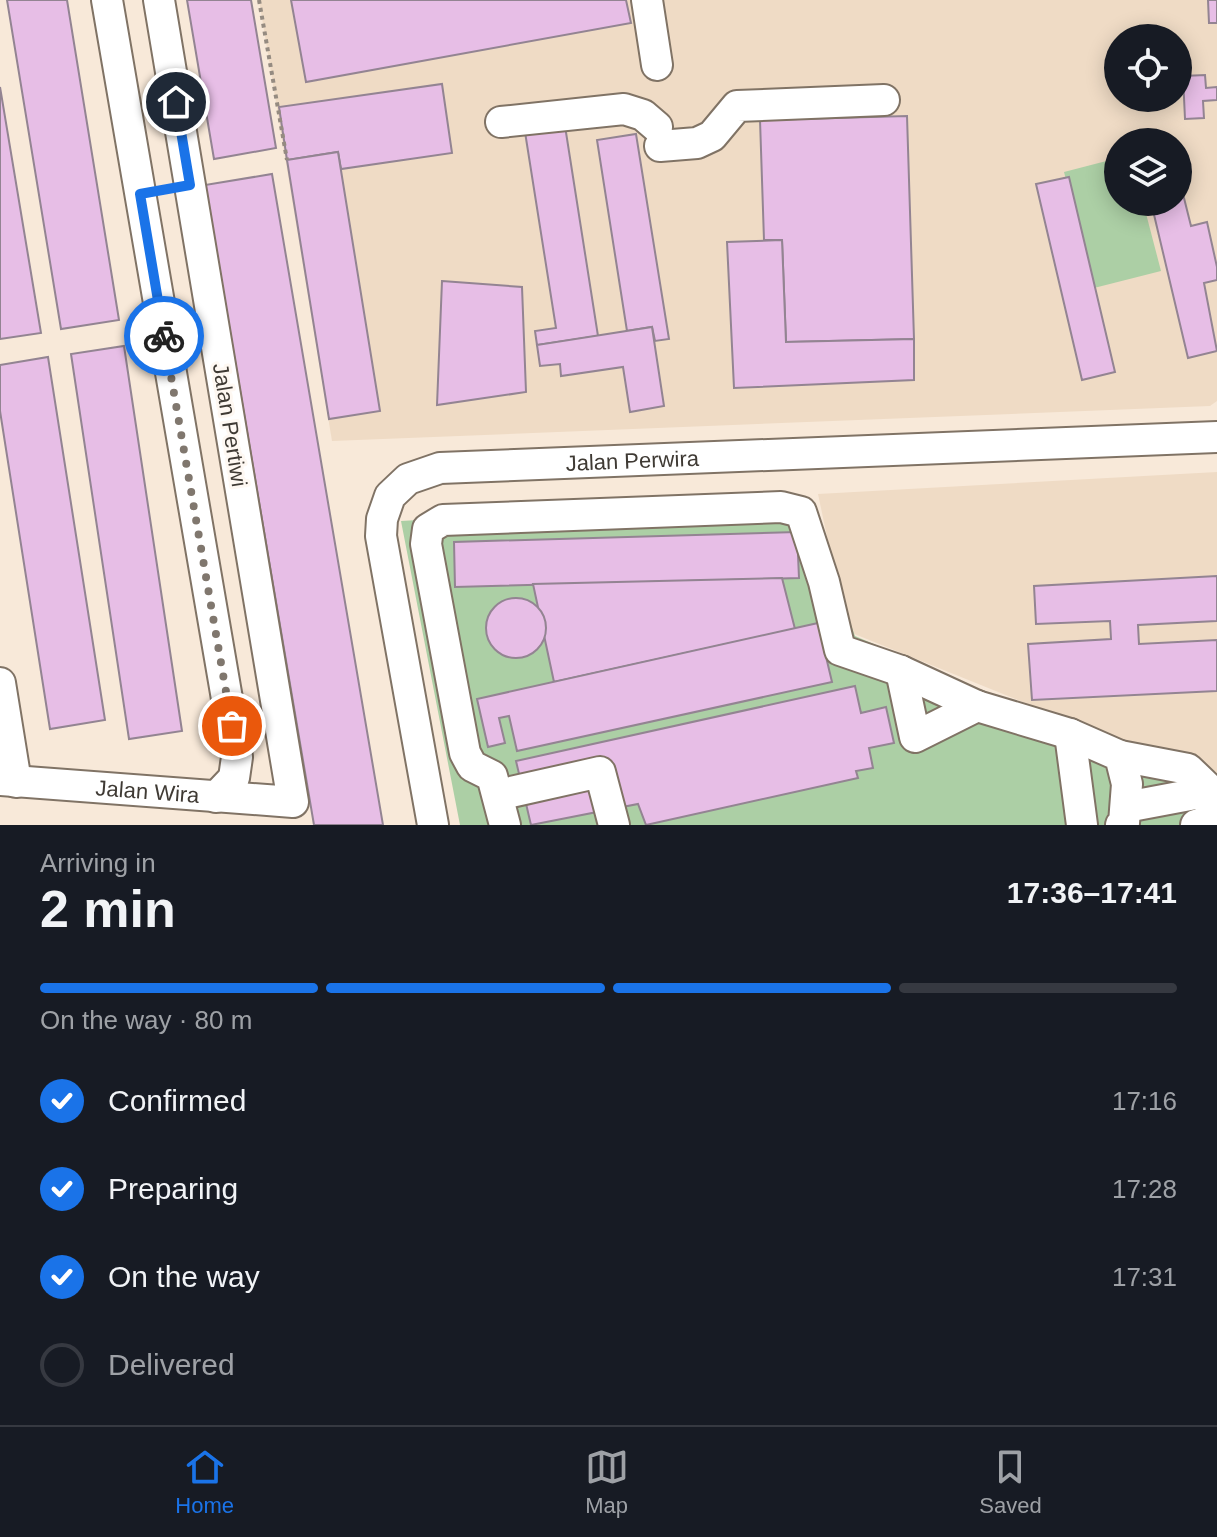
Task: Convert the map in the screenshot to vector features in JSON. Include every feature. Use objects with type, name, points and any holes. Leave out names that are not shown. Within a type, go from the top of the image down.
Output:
[{"type":"street","points":[[107,0],[237,757],[234,778],[216,797]]},
{"type":"street","name":"Jalan Pertiwi","points":[[159,0],[293,802]]},
{"type":"street","points":[[647,0],[657,65]]},
{"type":"street","points":[[501,122],[624,109],[643,115],[658,137],[703,141],[718,131],[737,106],[884,100]]},
{"type":"street","points":[[140,194],[190,185]]},
{"type":"street","name":"Jalan Perwira","points":[[433,825],[381,536],[382,519],[390,496],[408,479],[440,468],[632,458],[1217,437]]},
{"type":"street","points":[[505,825],[492,776],[472,766],[465,753],[426,544],[428,529],[443,520],[781,507],[801,512],[824,582],[840,650],[901,671],[977,706],[1070,734],[1120,756],[1188,769],[1211,791],[1210,821],[1196,825]]},
{"type":"street","points":[[901,671],[915,737],[977,706]]},
{"type":"street","points":[[0,683],[8,781]]},
{"type":"street","points":[[1070,734],[1082,825]]},
{"type":"street","points":[[1120,756],[1127,784],[1123,816],[1211,791]]},
{"type":"street","points":[[498,795],[600,772],[614,825]]},
{"type":"street","name":"Jalan Wira","points":[[8,781],[293,802]]},
{"type":"path","points":[[259,0],[287,160]]},
{"type":"shaded area","points":[[259,0],[1217,0],[1217,401],[1210,406],[332,441]]},
{"type":"shaded area","points":[[1217,472],[1217,772],[1117,740],[847,631],[818,494]]},
{"type":"green space","points":[[1104,162],[1104,216],[1147,216],[1161,271],[1094,288],[1064,172]]},
{"type":"green space","points":[[805,498],[855,636],[1217,791],[1217,825],[460,825],[401,521]]},
{"type":"building","points":[[7,0],[67,0],[119,320],[61,329]]},
{"type":"building","points":[[187,0],[251,0],[276,148],[214,159]]},
{"type":"building","points":[[291,0],[626,0],[631,23],[306,82]]},
{"type":"building","points":[[1208,0],[1217,0],[1217,23],[1209,23]]},
{"type":"building","points":[[1205,75],[1206,88],[1217,87],[1217,100],[1203,101],[1204,118],[1185,119],[1185,112],[1192,112],[1192,76]]},
{"type":"building","points":[[442,84],[452,153],[341,169],[338,152],[287,160],[279,107]]},
{"type":"building","points":[[0,87],[41,333],[0,339]]},
{"type":"building","points":[[907,116],[914,339],[786,342],[782,240],[764,240],[760,120]]},
{"type":"building","points":[[565,126],[598,336],[537,345],[535,331],[556,328],[525,132]]},
{"type":"building","points":[[636,134],[669,339],[655,341],[652,327],[627,331],[597,140]]},
{"type":"building","points":[[338,152],[380,411],[329,419],[287,160]]},
{"type":"building","points":[[272,174],[383,825],[314,825],[205,185]]},
{"type":"building","points":[[1069,177],[1115,372],[1082,380],[1036,184]]},
{"type":"building","points":[[1154,216],[1188,216],[1191,226],[1207,222],[1217,280],[1204,283],[1217,351],[1188,358]]},
{"type":"building","points":[[782,240],[786,342],[914,339],[914,380],[734,388],[727,242]]},
{"type":"building","points":[[442,281],[522,287],[526,392],[437,405]]},
{"type":"building","points":[[652,327],[664,406],[630,412],[623,367],[561,376],[560,364],[540,366],[537,345]]},
{"type":"building","points":[[124,346],[182,731],[129,739],[71,354]]},
{"type":"building","points":[[48,357],[105,720],[50,729],[0,411],[0,365]]},
{"type":"building","points":[[797,532],[799,578],[455,587],[454,542]]},
{"type":"building","points":[[1217,576],[1217,621],[1138,625],[1139,644],[1217,640],[1217,691],[1032,700],[1028,644],[1111,639],[1110,621],[1036,624],[1034,586]]},
{"type":"building","points":[[782,578],[795,629],[554,682],[533,584]]},
{"type":"building","points":[[516,598],[527,600],[537,607],[544,617],[544,639],[537,649],[527,656],[516,658],[505,656],[495,649],[488,639],[486,628],[488,617],[495,607],[505,600]]},
{"type":"building","points":[[818,623],[832,682],[517,751],[509,716],[499,718],[505,743],[488,747],[477,699]]},
{"type":"building","points":[[855,686],[861,713],[886,707],[894,743],[869,748],[873,768],[856,771],[858,778],[646,825],[638,804],[531,825],[516,761]]},
{"type":"way so far","points":[[164,336],[232,726]]},
{"type":"route","points":[[164,336],[140,194],[190,185],[176,102]]}]
